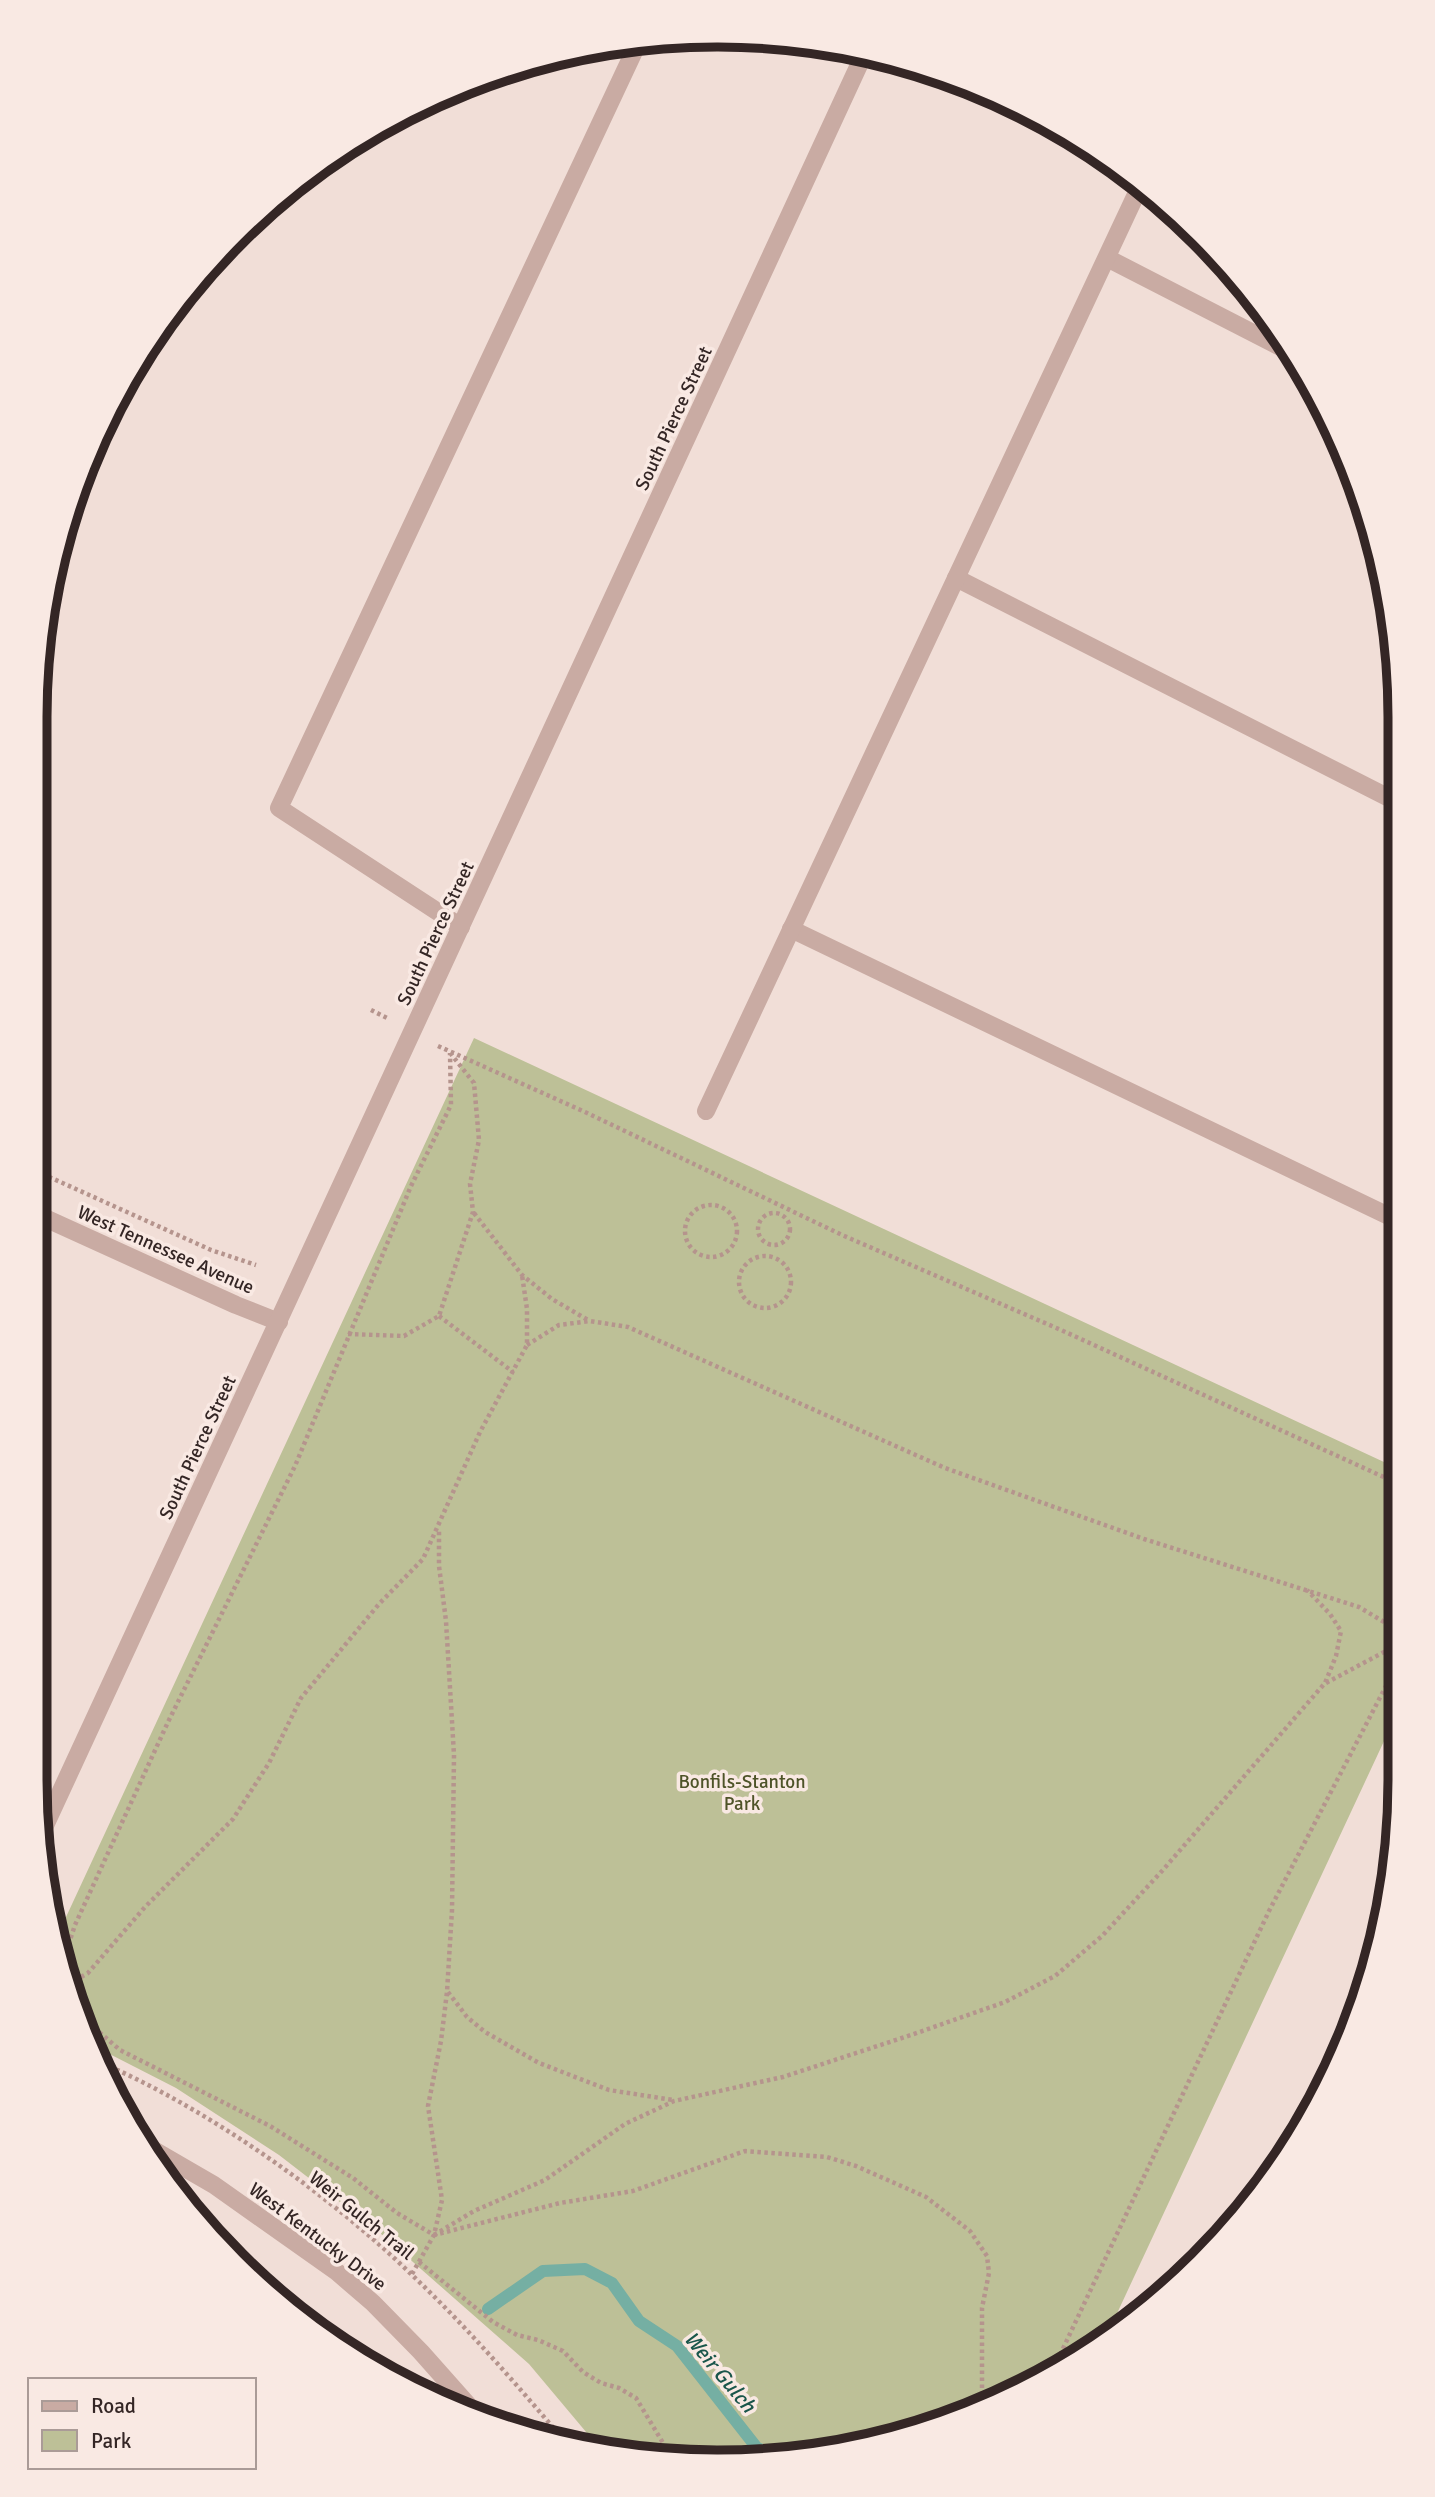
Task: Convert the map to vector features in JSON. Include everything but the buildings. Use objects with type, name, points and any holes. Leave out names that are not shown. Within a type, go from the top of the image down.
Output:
[{"type":"street","points":[[461,927],[279,808],[633,53]]},
{"type":"street","name":"South Pierce Street","points":[[49,1818],[860,63]]},
{"type":"street","points":[[706,1111],[1136,195]]},
{"type":"street","points":[[1107,258],[1274,344]]},
{"type":"street","points":[[956,578],[1388,798]]},
{"type":"street","points":[[791,929],[1388,1216]]},
{"type":"street","name":"West Tennessee Avenue","points":[[47,1219],[279,1322]]},
{"type":"street","name":"West Kentucky Drive","points":[[162,2155],[224,2192],[337,2272],[373,2303],[464,2400]]},
{"type":"path","points":[[348,1334],[404,1336],[439,1316],[473,1212],[470,1184],[479,1140],[474,1083],[450,1053]]},
{"type":"path","points":[[68,1945],[75,1925],[168,1722],[295,1466],[411,1186],[451,1105],[450,1053]]},
{"type":"path","points":[[450,1053],[585,1112],[842,1235],[1061,1330],[1388,1479]]},
{"type":"path","points":[[47,1176],[211,1250],[256,1265]]},
{"type":"path","points":[[704,1205],[718,1205],[729,1211],[735,1219],[738,1230],[736,1241],[728,1251],[718,1257],[704,1257],[692,1251],[685,1240],[684,1228],[687,1218],[694,1210],[704,1205]]},
{"type":"path","points":[[473,1212],[522,1275],[552,1299],[590,1321]]},
{"type":"path","points":[[778,1214],[788,1222],[789,1235],[784,1241],[770,1245],[763,1241],[758,1227],[764,1217],[778,1214]]},
{"type":"path","points":[[758,1256],[771,1257],[782,1262],[788,1270],[791,1281],[789,1292],[782,1303],[771,1308],[758,1308],[746,1302],[740,1292],[738,1279],[747,1262],[758,1256]]},
{"type":"path","points":[[78,1979],[88,1973],[145,1907],[233,1819],[269,1763],[302,1698],[379,1604],[423,1559],[480,1432],[527,1345],[527,1308],[522,1275]]},
{"type":"path","points":[[439,1316],[513,1372]]},
{"type":"path","points":[[527,1345],[559,1325],[590,1321],[628,1327],[945,1468],[1144,1539],[1359,1607],[1388,1625]]},
{"type":"path","points":[[412,2274],[434,2235],[442,2200],[428,2106],[441,2041],[447,1992],[454,1755],[446,1621],[439,1566],[439,1527]]},
{"type":"path","points":[[434,2235],[474,2211],[545,2180],[625,2124],[674,2101],[783,2077],[860,2052],[1006,2002],[1055,1976],[1102,1936],[1325,1684],[1336,1656],[1341,1631],[1330,1614],[1307,1590]]},
{"type":"path","points":[[1325,1684],[1388,1649]]},
{"type":"path","points":[[1059,2356],[1269,1911],[1388,1680]]},
{"type":"path","points":[[447,1992],[467,2017],[485,2032],[538,2063],[608,2090],[674,2101]]},
{"type":"path","points":[[95,2029],[120,2050],[270,2126],[353,2178],[397,2213],[434,2235],[560,2203],[633,2191],[745,2151],[827,2157],[856,2166],[926,2197],[970,2231],[987,2256],[989,2273],[982,2308],[982,2395]]},
{"type":"path","name":"Weir Gulch Trail","points":[[112,2067],[196,2112],[256,2150],[334,2207],[412,2274],[552,2429]]},
{"type":"path","points":[[419,2262],[493,2322],[516,2335],[538,2340],[563,2351],[583,2372],[601,2384],[620,2388],[636,2398],[666,2447]]},
{"type":"green space","name":"Bonfils-Stanton Park","points":[[474,1038],[1388,1464],[1388,1733],[1114,2320],[1053,2360],[1014,2381],[933,2414],[848,2437],[761,2448],[674,2448],[591,2438],[529,2364],[380,2233],[279,2155],[176,2088],[105,2052],[83,1995],[63,1923]]},
{"type":"waterway","name":"Weir Gulch","points":[[488,2309],[543,2271],[585,2269],[612,2283],[639,2321],[677,2346],[757,2448]]}]
